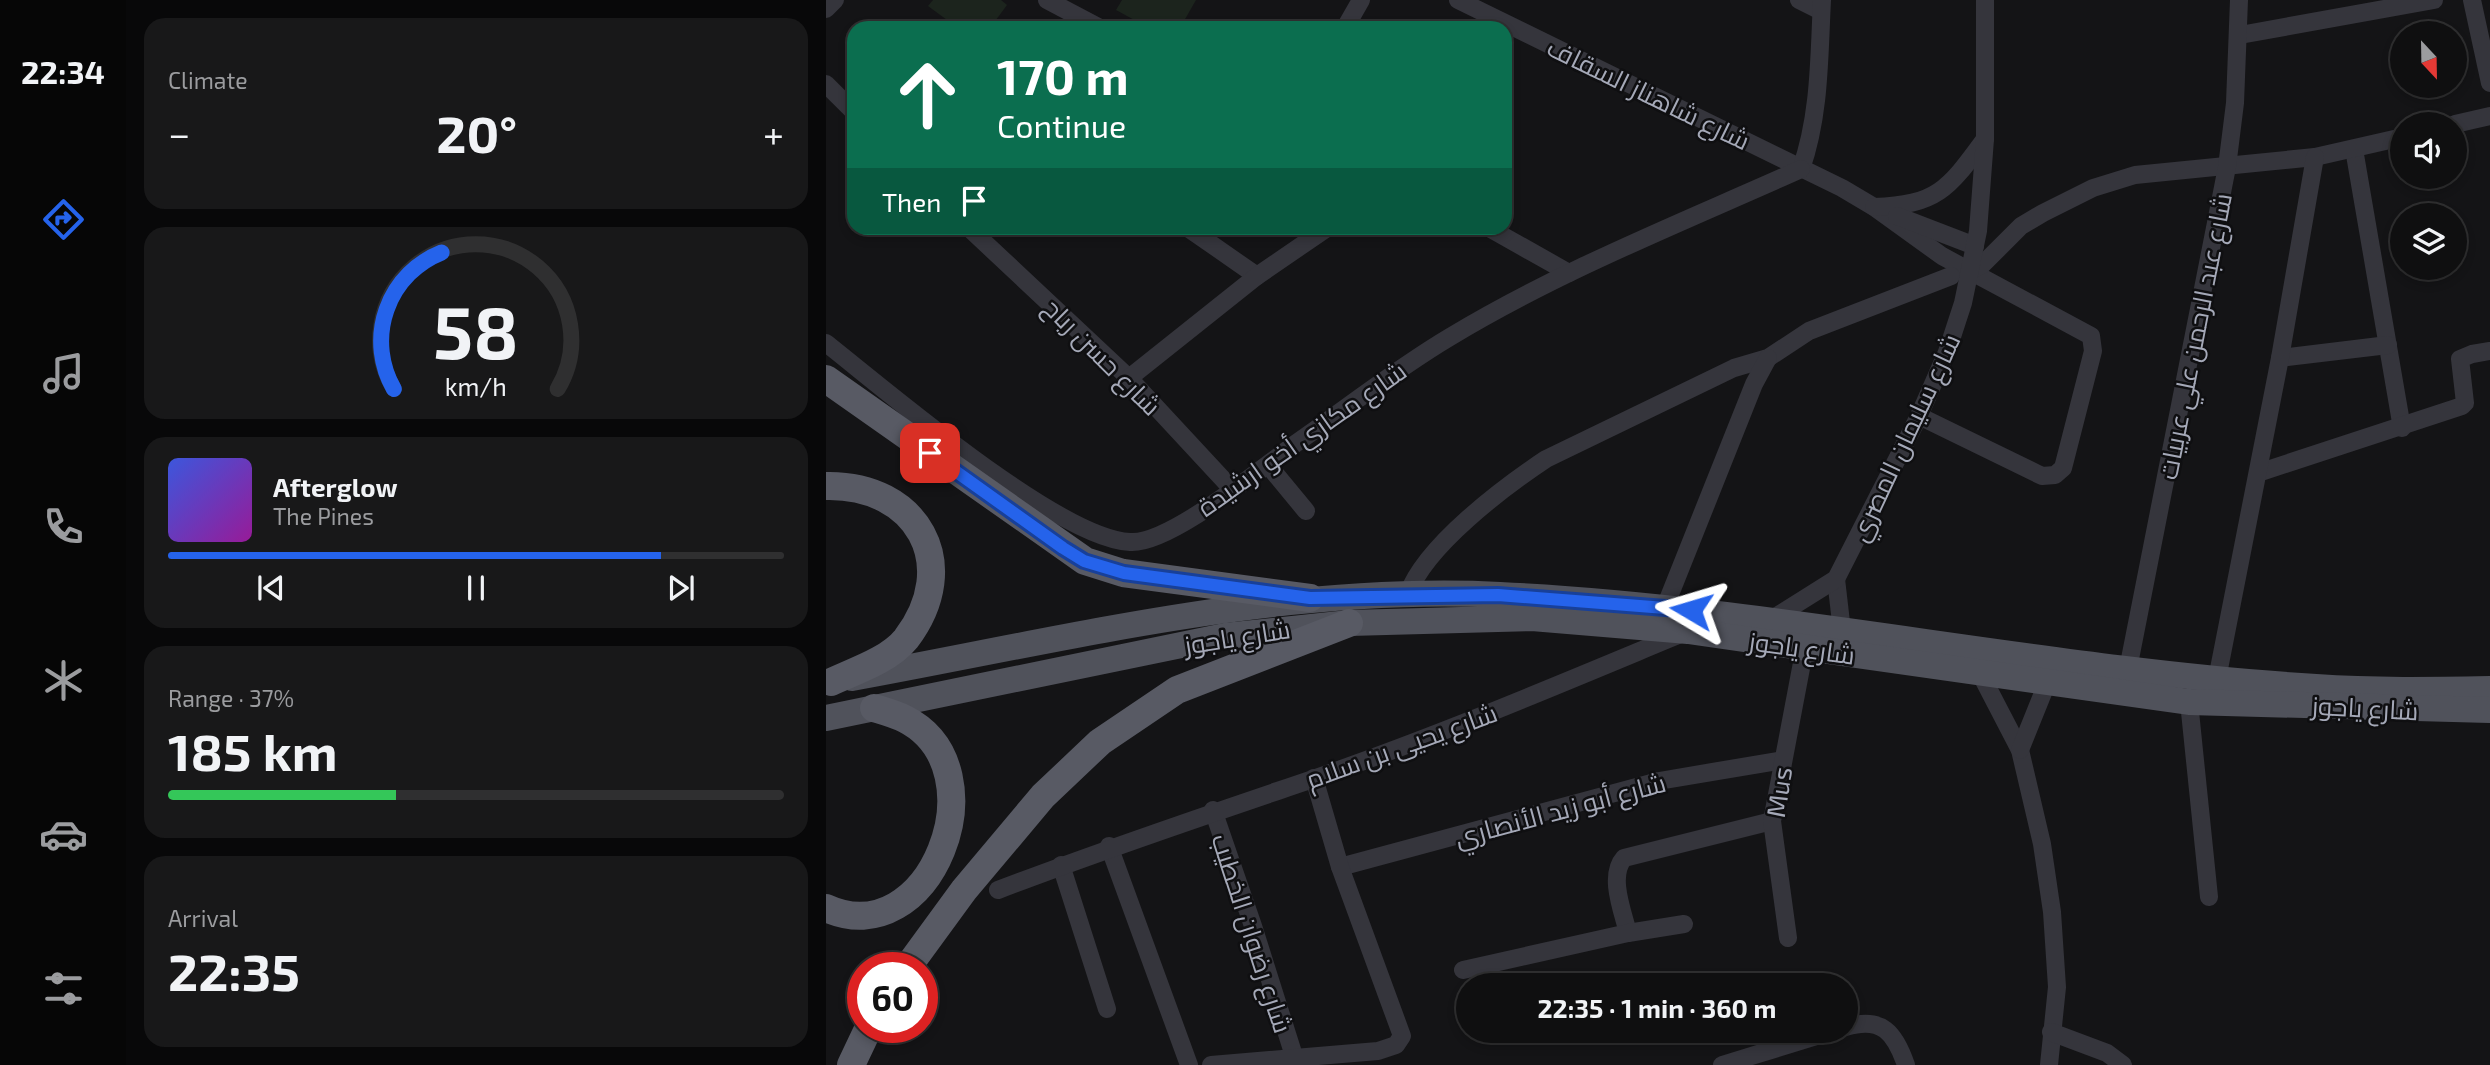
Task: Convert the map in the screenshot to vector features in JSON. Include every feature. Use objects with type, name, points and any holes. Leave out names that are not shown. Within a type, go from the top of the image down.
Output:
[{"type":"highway","points":[[826,379],[1084,561],[1124,573],[1310,598]]},
{"type":"highway","points":[[826,486],[864,489],[895,502],[922,533],[933,569],[926,601],[906,638],[888,653],[829,682]]},
{"type":"highway","points":[[919,952],[964,890],[1043,796],[1100,742],[1177,691],[1349,623]]},
{"type":"highway","points":[[826,908],[857,917],[886,910],[919,887],[937,862],[947,838],[951,798],[947,772],[940,754],[905,719],[874,708]]},
{"type":"highway","points":[[851,1065],[861,1043]]},
{"type":"main road","name":"شارع ياجوز","points":[[829,682],[1154,623],[1310,598],[1408,594],[1498,595],[1665,607],[2128,669],[2319,687],[2490,689]]},
{"type":"main road","name":"شارع ياجوز","points":[[826,718],[1225,636],[1349,623],[1532,618],[1688,631],[2189,702],[2490,710]]},
{"type":"street","points":[[826,9],[835,0]]},
{"type":"street","points":[[1047,0],[1087,21]]},
{"type":"street","points":[[1349,21],[1361,0]]},
{"type":"street","name":"شارع شاهناز السقاف","points":[[1458,0],[1500,21]]},
{"type":"street","points":[[1799,0],[1821,6],[1819,73],[1812,138],[1801,170]]},
{"type":"street","name":"شارع سليمان المصري","points":[[1836,579],[1919,416],[1963,303],[1975,246],[1985,139],[1985,0]]},
{"type":"street","name":"شارع عبد الرحمن علي عربيات","points":[[2128,669],[2227,167],[2240,35],[2239,0]]},
{"type":"street","points":[[2240,35],[2434,0]]},
{"type":"street","points":[[2472,0],[2490,83]]},
{"type":"street","name":"شارع شاهناز السقاف","points":[[1512,27],[1874,207]]},
{"type":"street","points":[[826,84],[847,105]]},
{"type":"street","points":[[2467,121],[2490,116]]},
{"type":"street","points":[[1874,207],[1922,202],[1944,189],[1985,139]]},
{"type":"street","points":[[1970,271],[1982,265],[2021,226],[2093,188],[2163,170],[2227,167],[2315,157],[2390,140]]},
{"type":"street","points":[[2354,149],[2402,428]]},
{"type":"street","points":[[2217,678],[2280,358],[2315,157]]},
{"type":"street","name":"شارع مكازي أخو ارشيدة","points":[[826,343],[974,458],[1062,517],[1107,538],[1130,542],[1152,540],[1268,464],[1411,361],[1494,312],[1569,273],[1801,170]]},
{"type":"street","points":[[1874,207],[1975,246]]},
{"type":"street","points":[[1874,207],[1942,256],[2091,336],[2093,351],[2063,468],[2055,475],[2042,476],[1919,416]]},
{"type":"street","name":"شارع حسن رباح","points":[[976,235],[1129,379],[1231,489]]},
{"type":"street","points":[[1198,235],[1257,276]]},
{"type":"street","points":[[1129,379],[1257,276],[1317,235]]},
{"type":"street","points":[[1501,235],[1569,273]]},
{"type":"street","points":[[1942,256],[1963,303]]},
{"type":"street","points":[[1408,594],[1423,564],[1519,477],[1546,459],[1734,368],[1768,358],[1809,331],[1951,276]]},
{"type":"street","points":[[2280,358],[2388,345]]},
{"type":"street","points":[[2258,473],[2402,428],[2462,406],[2465,403],[2460,359],[2490,351]]},
{"type":"street","points":[[1665,607],[1754,384],[1768,358]]},
{"type":"street","points":[[1268,464],[1306,512]]},
{"type":"street","points":[[1769,621],[1836,579],[1842,631]]},
{"type":"street","name":"شارع يحيى بن سلام","points":[[998,890],[1109,846],[1314,778],[1540,692],[1688,631]]},
{"type":"street","name":"Mus","points":[[1788,938],[1772,821],[1805,647]]},
{"type":"street","points":[[1979,671],[2020,750],[2042,844],[2052,912],[2057,987],[2049,1065]]},
{"type":"street","points":[[2020,750],[2047,683]]},
{"type":"street","points":[[2189,702],[2209,897]]},
{"type":"street","name":"شارع أبو زيد الأنصاري","points":[[1340,867],[1659,781],[1783,760]]},
{"type":"street","points":[[1211,1065],[1293,1056],[1354,1054],[1391,1048],[1400,1042],[1402,1031],[1340,867],[1314,778]]},
{"type":"street","name":"شارع رضوان الخطيب","points":[[1213,810],[1253,926],[1293,1056]]},
{"type":"street","points":[[1628,933],[1617,880],[1617,869],[1624,858],[1772,821]]},
{"type":"street","points":[[1109,846],[1189,1065]]},
{"type":"street","points":[[1061,866],[1107,1009]]},
{"type":"street","points":[[1462,970],[1628,933],[1684,924]]},
{"type":"street","points":[[1858,1024],[1869,1022],[1886,1030],[1899,1046],[1906,1065]]},
{"type":"street","points":[[2051,1032],[2108,1053],[2123,1065]]},
{"type":"street","points":[[1722,1065],[1794,1043]]},
{"type":"shaded area","points":[[933,0],[1001,0],[1007,5],[995,21],[948,21],[928,6]]},
{"type":"shaded area","points":[[1122,0],[1196,0],[1184,21],[1136,21],[1116,10]]},
{"type":"route","points":[[930,453],[1084,561],[1124,573],[1310,598],[1408,594],[1498,595],[1691,610]]}]
